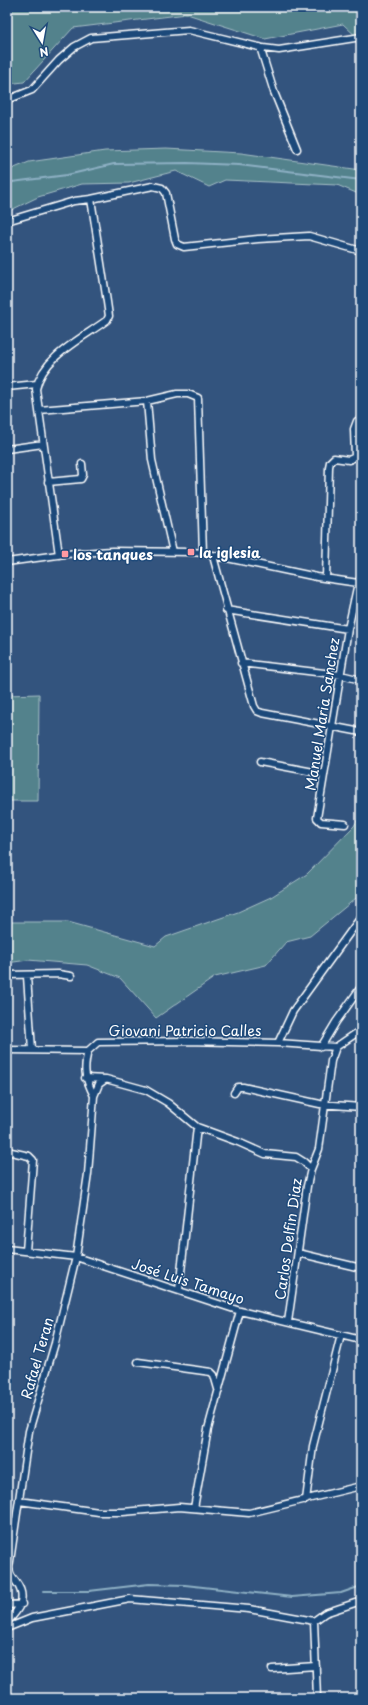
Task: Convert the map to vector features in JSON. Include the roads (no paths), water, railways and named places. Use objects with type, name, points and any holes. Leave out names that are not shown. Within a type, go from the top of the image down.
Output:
[{"type":"street","points":[[7,100],[32,90],[59,60],[74,47],[91,38],[189,30],[260,47],[285,49],[361,37]]},
{"type":"street","points":[[260,47],[274,92],[297,148]]},
{"type":"street","points":[[7,221],[74,201],[91,199],[153,186],[162,188],[166,193],[176,244],[184,247],[258,239],[309,236],[361,251]]},
{"type":"street","points":[[59,555],[36,393],[37,384],[40,377],[53,360],[107,320],[109,316],[91,199]]},
{"type":"street","points":[[7,387],[37,384]]},
{"type":"street","points":[[39,410],[147,401],[176,394],[188,394],[198,398],[203,553]]},
{"type":"street","points":[[147,401],[152,460],[173,552]]},
{"type":"street","points":[[326,578],[329,467],[330,462],[334,458],[349,460],[355,457],[354,429],[357,422]]},
{"type":"street","points":[[7,449],[43,444]]},
{"type":"street","points":[[48,482],[81,479],[83,475],[82,464]]},
{"type":"street","points":[[7,562],[59,555],[112,551],[203,553],[326,578],[359,581]]},
{"type":"street","points":[[213,556],[241,663],[254,706],[257,711],[361,732]]},
{"type":"street","name":"Manuel Maria Sanchez","points":[[345,824],[321,822],[317,819],[348,629],[359,581]]},
{"type":"street","points":[[226,610],[348,629]]},
{"type":"street","points":[[241,663],[341,675],[361,680]]},
{"type":"street","points":[[260,762],[324,774]]},
{"type":"street","points":[[278,1043],[293,1011],[361,916]]},
{"type":"street","points":[[7,976],[58,974],[71,976]]},
{"type":"street","points":[[27,976],[32,1050]]},
{"type":"street","points":[[321,1047],[336,1022],[361,987]]},
{"type":"street","points":[[311,1169],[319,1149],[323,1125],[324,1103],[331,1062],[336,1047],[361,1030]]},
{"type":"street","name":"Giovani Patricio Calles","points":[[7,1050],[88,1051],[98,1042],[186,1041],[278,1043],[336,1047]]},
{"type":"street","points":[[88,1051],[85,1061],[85,1078],[94,1096]]},
{"type":"street","name":"Carlos Delfin Diaz","points":[[85,1078],[106,1079],[146,1090],[168,1103],[197,1127],[265,1154],[296,1158],[304,1162],[311,1169],[307,1186],[288,1322]]},
{"type":"street","points":[[94,1096],[99,1084],[106,1079]]},
{"type":"street","points":[[234,1093],[238,1087],[243,1087],[320,1104],[324,1103],[361,1107]]},
{"type":"street","name":"Rafael Teran","points":[[22,1604],[23,1595],[11,1577],[9,1568],[29,1431],[76,1257],[88,1174],[94,1096]]},
{"type":"street","points":[[179,1290],[197,1127]]},
{"type":"street","points":[[7,1151],[29,1156],[33,1160],[26,1251]]},
{"type":"street","name":"José Luis Tamayo","points":[[7,1249],[76,1257],[240,1311],[361,1340]]},
{"type":"street","points":[[298,1253],[361,1268]]},
{"type":"street","points":[[194,1508],[208,1429],[240,1311]]},
{"type":"street","points":[[306,1500],[313,1446],[341,1335]]},
{"type":"street","points":[[138,1362],[211,1372],[214,1375],[218,1390]]},
{"type":"street","points":[[19,1501],[99,1512],[123,1512],[171,1507],[249,1513],[361,1486]]},
{"type":"street","points":[[7,1580],[14,1580]]},
{"type":"street","points":[[7,1628],[32,1618],[130,1599],[249,1609],[314,1621],[325,1613],[361,1601]]},
{"type":"street","points":[[7,1605],[22,1604]]},
{"type":"street","points":[[7,1622],[18,1611],[22,1604]]},
{"type":"street","points":[[314,1621],[317,1698]]},
{"type":"street","points":[[272,1669],[316,1666]]},
{"type":"waterway","points":[[7,186],[12,182],[67,175],[114,164],[187,163],[239,165],[361,180]]},
{"type":"waterway","points":[[43,1591],[89,1591],[149,1584],[185,1585],[292,1597],[341,1593],[361,1586]]},
{"type":"place","name":"la iglesia","points":[[191,552]]},
{"type":"place","name":"los tanques","points":[[65,554]]}]
